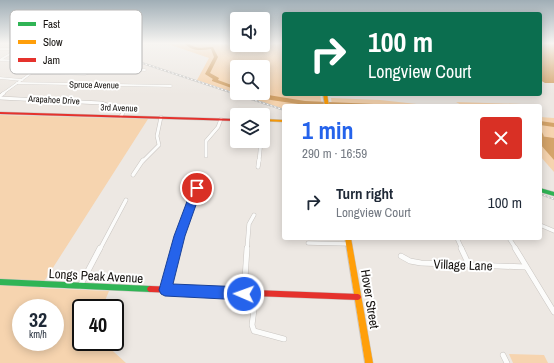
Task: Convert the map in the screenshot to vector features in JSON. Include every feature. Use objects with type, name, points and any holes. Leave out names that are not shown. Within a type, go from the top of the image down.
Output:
[{"type":"street","points":[[0,60],[10,61]]},
{"type":"street","points":[[0,97],[30,74]]},
{"type":"street","points":[[0,78],[22,80]]},
{"type":"street","name":"Spruce Avenue","points":[[17,83],[171,86]]},
{"type":"street","points":[[0,91],[6,91]]},
{"type":"street","name":"Arapahoe Drive","points":[[0,97],[101,103],[122,110],[123,113],[121,116]]},
{"type":"street","name":"3rd Avenue","points":[[0,113],[230,120]]},
{"type":"street","points":[[133,175],[138,165],[159,144],[157,136],[161,118]]},
{"type":"street","points":[[206,156],[206,141],[218,127],[220,119]]},
{"type":"street","points":[[270,120],[282,121]]},
{"type":"street","points":[[258,167],[260,148]]},
{"type":"street","points":[[165,290],[180,236],[200,178]]},
{"type":"street","points":[[542,191],[554,194]]},
{"type":"street","points":[[80,286],[126,200]]},
{"type":"street","points":[[244,294],[249,224],[254,215]]},
{"type":"street","points":[[542,226],[554,231]]},
{"type":"street","name":"Hover Street","points":[[349,240],[369,363]]},
{"type":"street","points":[[458,240],[470,265]]},
{"type":"street","points":[[509,240],[554,312]]},
{"type":"street","points":[[308,243],[350,244]]},
{"type":"street","name":"Village Lane","points":[[401,256],[410,261],[421,263],[526,267]]},
{"type":"street","name":"Longs Peak Avenue","points":[[0,282],[244,294],[358,297]]},
{"type":"street","points":[[256,294],[252,325],[254,331],[284,339]]},
{"type":"street","points":[[503,355],[507,363]]},
{"type":"shaded area","points":[[208,60],[282,60],[282,96],[320,96],[322,104],[282,104],[282,108],[257,100],[270,100],[270,60],[230,60],[230,91],[197,80]]},
{"type":"shaded area","points":[[542,60],[554,60],[554,83],[545,83],[542,81]]},
{"type":"shaded area","points":[[331,98],[380,100],[417,104],[332,104]]},
{"type":"shaded area","points":[[456,102],[522,104],[460,104]]},
{"type":"shaded area","points":[[0,115],[148,119],[40,288],[109,291],[106,299],[72,299],[72,351],[113,351],[126,363],[0,363]]},
{"type":"shaded area","points":[[542,117],[554,118],[554,172],[542,158]]},
{"type":"shaded area","points":[[542,136],[554,138],[554,160],[542,146]]},
{"type":"shaded area","points":[[509,354],[544,355],[548,363],[513,363]]},
{"type":"waterway","points":[[214,60],[207,74],[217,79],[214,80],[230,86]]},
{"type":"waterway","points":[[270,98],[305,103],[328,104]]},
{"type":"waterway","points":[[542,123],[554,125]]},
{"type":"railway","points":[[142,63],[282,109]]},
{"type":"railway","points":[[542,195],[554,199]]},
{"type":"traffic: fast","points":[[542,191],[554,194]]},
{"type":"traffic: fast","points":[[0,282],[150,289]]},
{"type":"traffic: slow","points":[[325,96],[327,104]]},
{"type":"traffic: slow","points":[[270,120],[282,121]]},
{"type":"traffic: slow","points":[[348,240],[369,363]]},
{"type":"traffic: jam","points":[[0,113],[230,120]]},
{"type":"traffic: jam","points":[[150,289],[358,297]]},
{"type":"route","points":[[197,188],[180,236],[165,290],[244,294]]}]
